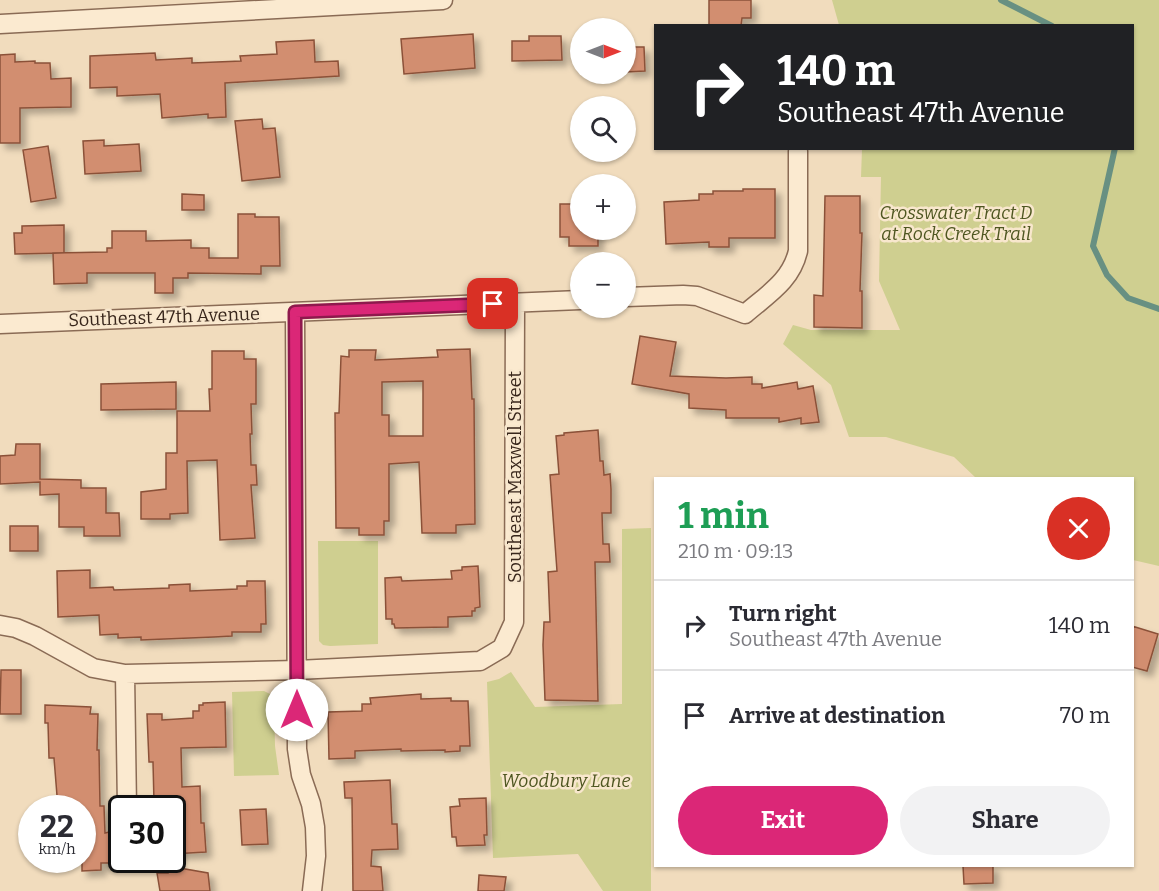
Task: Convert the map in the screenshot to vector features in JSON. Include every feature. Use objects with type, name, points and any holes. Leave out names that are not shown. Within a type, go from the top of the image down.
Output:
[{"type":"street","points":[[0,24],[443,0]]},
{"type":"street","points":[[636,297],[697,296],[745,314],[781,283],[795,266],[798,251],[798,151]]},
{"type":"street","name":"Southeast 47th Avenue","points":[[0,324],[570,300]]},
{"type":"street","name":"Southeast Maxwell Street","points":[[297,670],[480,661],[502,648],[514,622],[515,303]]},
{"type":"street","points":[[295,312],[297,749],[301,775],[311,804],[315,827],[316,856],[312,891]]},
{"type":"street","points":[[0,625],[16,628],[35,636],[93,668],[124,674],[297,670]]},
{"type":"street","points":[[124,674],[127,795]]},
{"type":"green space","name":"Crosswater Tract D at Rock Creek Trail","points":[[832,0],[1159,0],[1159,566],[1134,560],[1134,477],[975,477],[954,457],[886,437],[849,437],[831,385],[783,344],[793,325],[811,330],[900,330],[879,281],[881,177],[861,177],[862,150],[1134,150],[1134,24],[839,24]]},
{"type":"green space","name":"Woodbury Lane","points":[[651,528],[651,891],[603,891],[578,854],[493,858],[487,682],[499,679],[511,672],[535,707],[622,704],[622,529]]},
{"type":"green space","points":[[318,541],[378,541],[378,644],[330,646],[323,645],[319,641]]},
{"type":"green space","points":[[264,691],[270,694],[274,701],[275,746],[279,775],[234,776],[232,692]]},
{"type":"building","points":[[709,0],[751,0],[751,18],[742,18],[741,24],[709,24]]},
{"type":"building","points":[[473,34],[475,68],[404,74],[401,39]]},
{"type":"building","points":[[529,36],[561,36],[562,60],[512,61],[512,41],[529,41]]},
{"type":"building","points":[[314,40],[315,62],[338,61],[339,76],[225,83],[226,117],[208,118],[208,114],[162,118],[160,94],[117,96],[117,87],[90,88],[90,56],[155,53],[156,60],[192,58],[192,63],[241,61],[240,56],[277,54],[276,42]]},
{"type":"building","points":[[636,47],[644,47],[645,71],[636,71]]},
{"type":"building","points":[[15,54],[15,62],[50,63],[51,79],[71,78],[71,107],[20,108],[20,143],[0,143],[0,55]]},
{"type":"building","points":[[262,119],[263,129],[275,128],[280,177],[242,181],[235,121]]},
{"type":"building","points":[[104,140],[104,146],[139,144],[141,171],[85,174],[83,141]]},
{"type":"building","points":[[48,146],[56,198],[31,202],[23,150]]},
{"type":"building","points":[[743,189],[775,189],[775,238],[729,238],[729,247],[709,247],[709,242],[666,244],[664,202],[699,200],[699,194],[713,194],[713,191],[743,191]]},
{"type":"building","points":[[182,194],[204,195],[204,210],[182,210]]},
{"type":"building","points":[[825,196],[860,196],[862,328],[814,327],[814,295],[823,296]]},
{"type":"building","points":[[560,204],[570,204],[570,240],[598,240],[598,246],[569,246],[569,237],[560,237]]},
{"type":"building","points":[[238,214],[279,217],[280,266],[261,266],[261,274],[188,273],[188,278],[173,278],[173,293],[155,293],[155,273],[87,273],[87,283],[54,284],[53,253],[107,252],[107,248],[112,248],[112,231],[146,231],[146,241],[191,240],[191,248],[209,248],[209,258],[238,258]]},
{"type":"building","points":[[64,225],[64,253],[15,254],[14,233],[22,233],[22,226]]},
{"type":"building","points":[[640,336],[676,342],[670,376],[752,377],[752,384],[762,384],[762,388],[797,382],[798,389],[813,386],[819,422],[801,424],[801,418],[779,422],[779,418],[726,418],[726,410],[689,408],[689,394],[632,384]]},
{"type":"building","points":[[470,349],[472,399],[474,399],[475,524],[456,525],[456,533],[422,533],[419,462],[389,464],[389,521],[384,521],[384,535],[359,535],[359,528],[336,528],[335,413],[339,413],[341,356],[349,357],[349,350],[376,350],[375,360],[438,357],[437,350]],"holes":[[[423,381],[423,436],[389,436],[389,415],[382,415],[382,382]]]},
{"type":"building","points":[[212,351],[244,351],[244,359],[256,359],[256,404],[251,404],[252,434],[250,434],[251,465],[256,465],[257,485],[251,485],[255,538],[220,540],[217,460],[187,461],[188,513],[170,514],[170,519],[141,519],[141,492],[166,489],[166,453],[177,453],[177,411],[210,411]]},
{"type":"building","points":[[176,382],[176,409],[101,410],[101,384]]},
{"type":"building","points":[[598,430],[600,461],[603,461],[604,475],[610,474],[611,513],[602,513],[603,544],[609,544],[610,562],[595,562],[598,701],[545,700],[543,645],[544,622],[550,622],[548,572],[557,571],[550,475],[559,474],[556,436],[564,435],[564,433]]},
{"type":"building","points":[[16,444],[40,444],[40,479],[81,480],[81,488],[106,488],[106,513],[119,513],[120,536],[84,536],[84,527],[59,527],[59,494],[40,495],[40,482],[0,484],[0,456],[15,455]]},
{"type":"building","points":[[10,526],[38,526],[38,551],[10,551]]},
{"type":"building","points":[[478,566],[480,607],[472,611],[472,616],[448,617],[448,627],[395,628],[392,619],[386,619],[385,578],[401,577],[402,581],[452,579],[451,571],[462,570],[462,567]]},
{"type":"building","points":[[90,570],[90,588],[113,587],[114,590],[169,588],[169,585],[190,584],[190,591],[237,589],[237,586],[247,586],[247,581],[265,581],[266,624],[261,624],[261,632],[232,632],[232,636],[141,640],[141,637],[118,638],[118,634],[100,635],[99,615],[58,617],[57,571]]},
{"type":"building","points":[[1134,627],[1158,634],[1147,671],[1134,668]]},
{"type":"building","points":[[1,670],[21,670],[21,714],[0,714]]},
{"type":"building","points":[[421,694],[421,699],[451,698],[451,701],[468,701],[470,746],[460,746],[460,751],[445,752],[445,750],[401,751],[401,749],[355,751],[355,758],[329,759],[328,712],[362,711],[362,704],[371,704],[370,698]]},
{"type":"building","points":[[225,702],[226,747],[181,748],[182,787],[200,786],[201,823],[204,823],[206,852],[186,853],[186,795],[154,795],[153,762],[149,762],[147,714],[162,714],[162,720],[193,718],[193,711],[199,711],[199,705]]},
{"type":"building","points":[[45,705],[91,707],[90,714],[98,714],[100,806],[104,806],[105,833],[108,832],[108,863],[101,863],[101,870],[96,870],[96,795],[57,795],[54,758],[49,758],[48,723],[45,723]]},
{"type":"building","points":[[390,780],[392,824],[397,824],[398,849],[372,850],[371,866],[381,867],[383,891],[353,891],[352,798],[345,798],[344,782]]},
{"type":"building","points":[[486,798],[485,845],[457,846],[456,837],[452,837],[450,807],[460,806],[459,799]]},
{"type":"building","points":[[266,809],[268,844],[242,845],[240,810]]},
{"type":"building","points":[[963,867],[993,867],[993,883],[964,884]]},
{"type":"building","points":[[186,869],[208,873],[210,891],[160,891],[157,873],[186,873]]},
{"type":"building","points":[[479,875],[506,877],[504,891],[478,891]]},
{"type":"waterway","points":[[1001,0],[1048,24]]},
{"type":"waterway","points":[[1115,150],[1093,246],[1107,275],[1128,298],[1159,309]]},
{"type":"route","points":[[297,710],[295,312],[493,304]]}]
